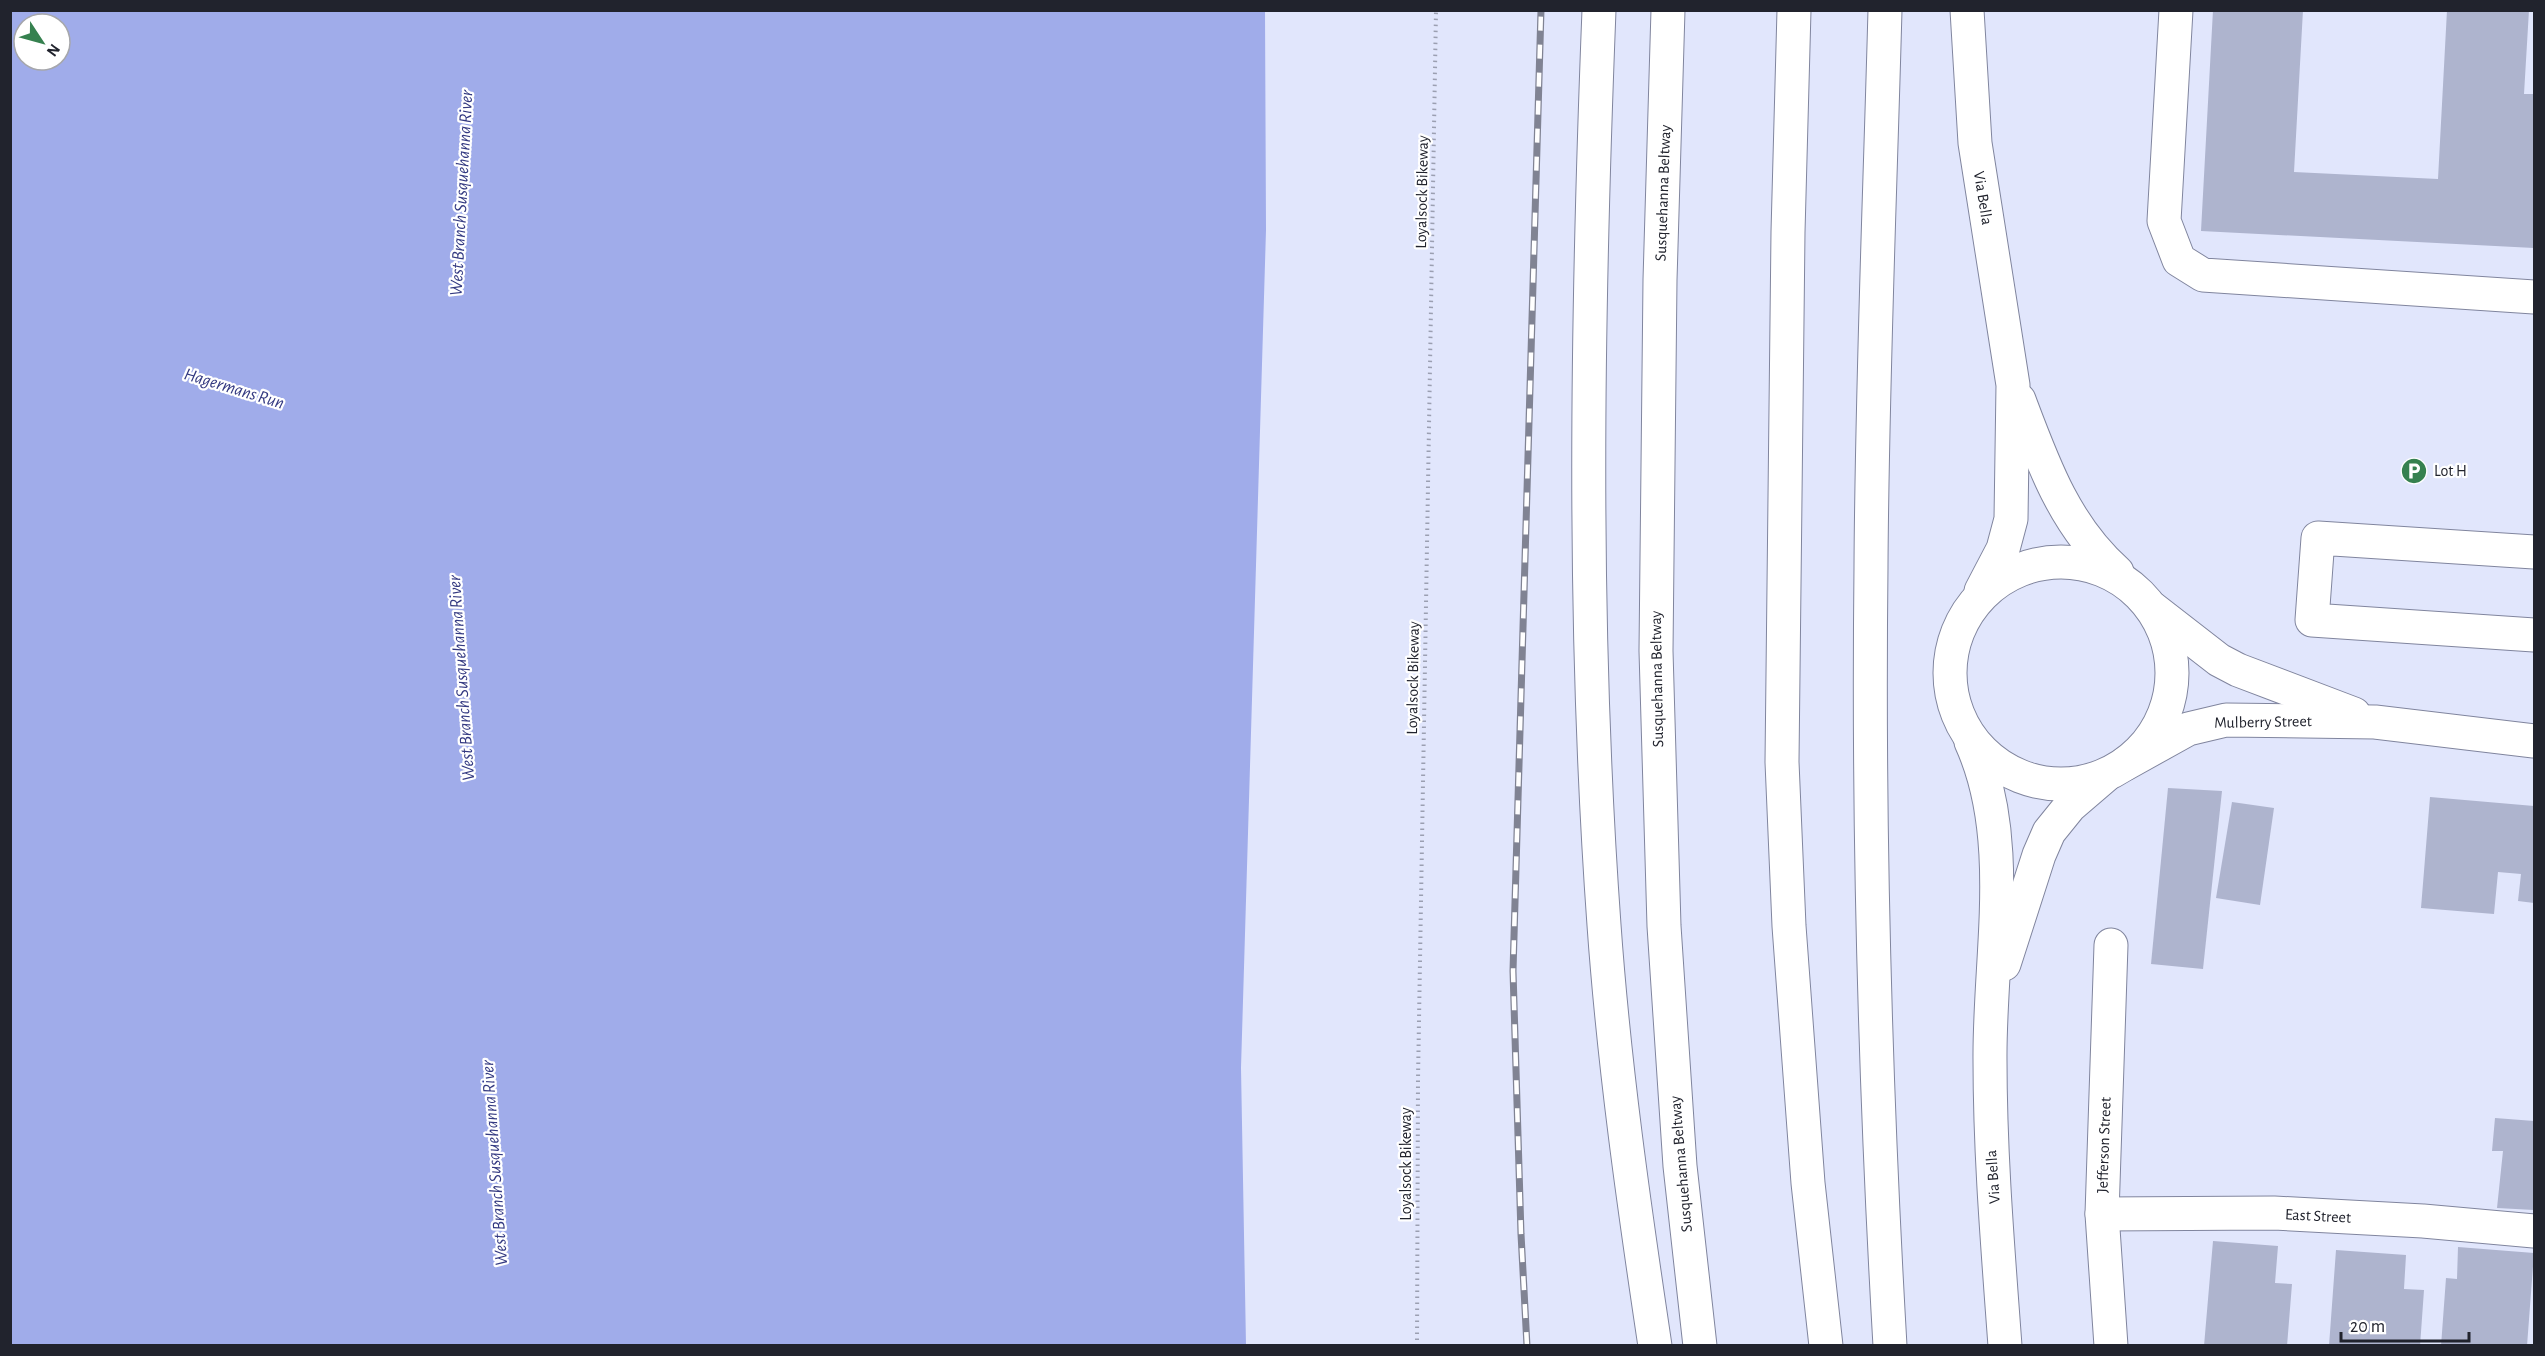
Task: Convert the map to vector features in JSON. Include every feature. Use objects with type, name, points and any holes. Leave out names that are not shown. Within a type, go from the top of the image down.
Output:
[{"type":"main road","points":[[1599,10],[1591,213],[1588,580],[1592,714],[1604,926],[1616,1056],[1630,1180],[1655,1346]]},
{"type":"main road","name":"Susquehanna Beltway","points":[[1668,10],[1660,280],[1656,651],[1664,926],[1680,1166],[1701,1346]]},
{"type":"main road","points":[[1794,10],[1788,232],[1782,762],[1789,926],[1805,1148],[1826,1346]]},
{"type":"main road","points":[[1885,10],[1871,579],[1873,963],[1879,1160],[1890,1346]]},
{"type":"main road","name":"Via Bella","points":[[1966,10],[1975,143],[2013,385],[2011,519],[2003,549],[1994,570],[1971,608]]},
{"type":"main road","points":[[2176,10],[2164,221],[2179,260],[2203,274],[2535,297]]},
{"type":"main road","name":"Via Bella","points":[[2013,385],[2044,466],[2062,504],[2101,558],[2143,598]]},
{"type":"main road","points":[[2535,552],[2318,538],[2312,620],[2535,634]]},
{"type":"main road","points":[[2070,562],[2091,565],[2113,574],[2143,598],[2163,628],[2172,663],[2171,687],[2160,723],[2150,741],[2116,769],[2081,782],[2065,784],[2044,783],[2023,777],[1990,759],[1970,736],[1960,718],[1951,686],[1952,652],[1959,630],[1971,608],[1990,587],[2026,567],[2044,563],[2070,562]]},
{"type":"main road","name":"Mulberry Street","points":[[2143,598],[2202,649],[2229,665],[2375,722]]},
{"type":"main road","name":"Via Bella","points":[[1960,718],[1980,762],[1992,821],[1996,883],[1990,1008],[1991,1143],[2005,1346]]},
{"type":"main road","name":"Mulberry Street","points":[[2116,769],[2174,735],[2208,722],[2226,720],[2375,722],[2535,741]]},
{"type":"main road","name":"Via Bella","points":[[1990,1008],[2039,855],[2049,832],[2070,806],[2116,769]]},
{"type":"main road","name":"Jefferson Street","points":[[2111,945],[2102,1214],[2111,1346]]},
{"type":"main road","name":"East Street","points":[[2102,1214],[2274,1213],[2535,1231]]},
{"type":"path","name":"Loyalsock Bikeway","points":[[1418,1346],[1418,1068],[1436,10]]},
{"type":"water","points":[[10,11],[1265,11],[1266,230],[1241,1068],[1246,1345],[11,1345]]},
{"type":"building","points":[[2213,10],[2303,10],[2294,172],[2438,179],[2447,10],[2529,10],[2524,94],[2534,94],[2534,248],[2201,231]]},
{"type":"building","points":[[2168,788],[2222,791],[2203,969],[2151,964]]},
{"type":"building","points":[[2430,797],[2534,806],[2534,903],[2518,901],[2521,874],[2498,872],[2494,914],[2421,908]]},
{"type":"building","points":[[2232,802],[2274,808],[2260,905],[2216,898]]},
{"type":"building","points":[[2495,1118],[2534,1121],[2534,1210],[2497,1208],[2503,1151],[2492,1151]]},
{"type":"building","points":[[2213,1241],[2278,1246],[2275,1283],[2292,1284],[2287,1346],[2204,1346]]},
{"type":"building","points":[[2458,1247],[2534,1253],[2527,1346],[2441,1346],[2446,1278],[2457,1279]]},
{"type":"building","points":[[2336,1250],[2406,1255],[2404,1289],[2424,1290],[2420,1346],[2329,1346]]},
{"type":"railway","points":[[1527,1346],[1521,1234],[1513,971],[1541,10]]},
{"type":"place","name":"Lot H","points":[[2414,471]]},
{"type":"water label","name":"West Branch Susquehanna River","points":[[462,193]]},
{"type":"water label","name":"Hagermans Run","points":[[234,389]]},
{"type":"water label","name":"West Branch Susquehanna River","points":[[462,678]]},
{"type":"water label","name":"West Branch Susquehanna River","points":[[495,1163]]}]
